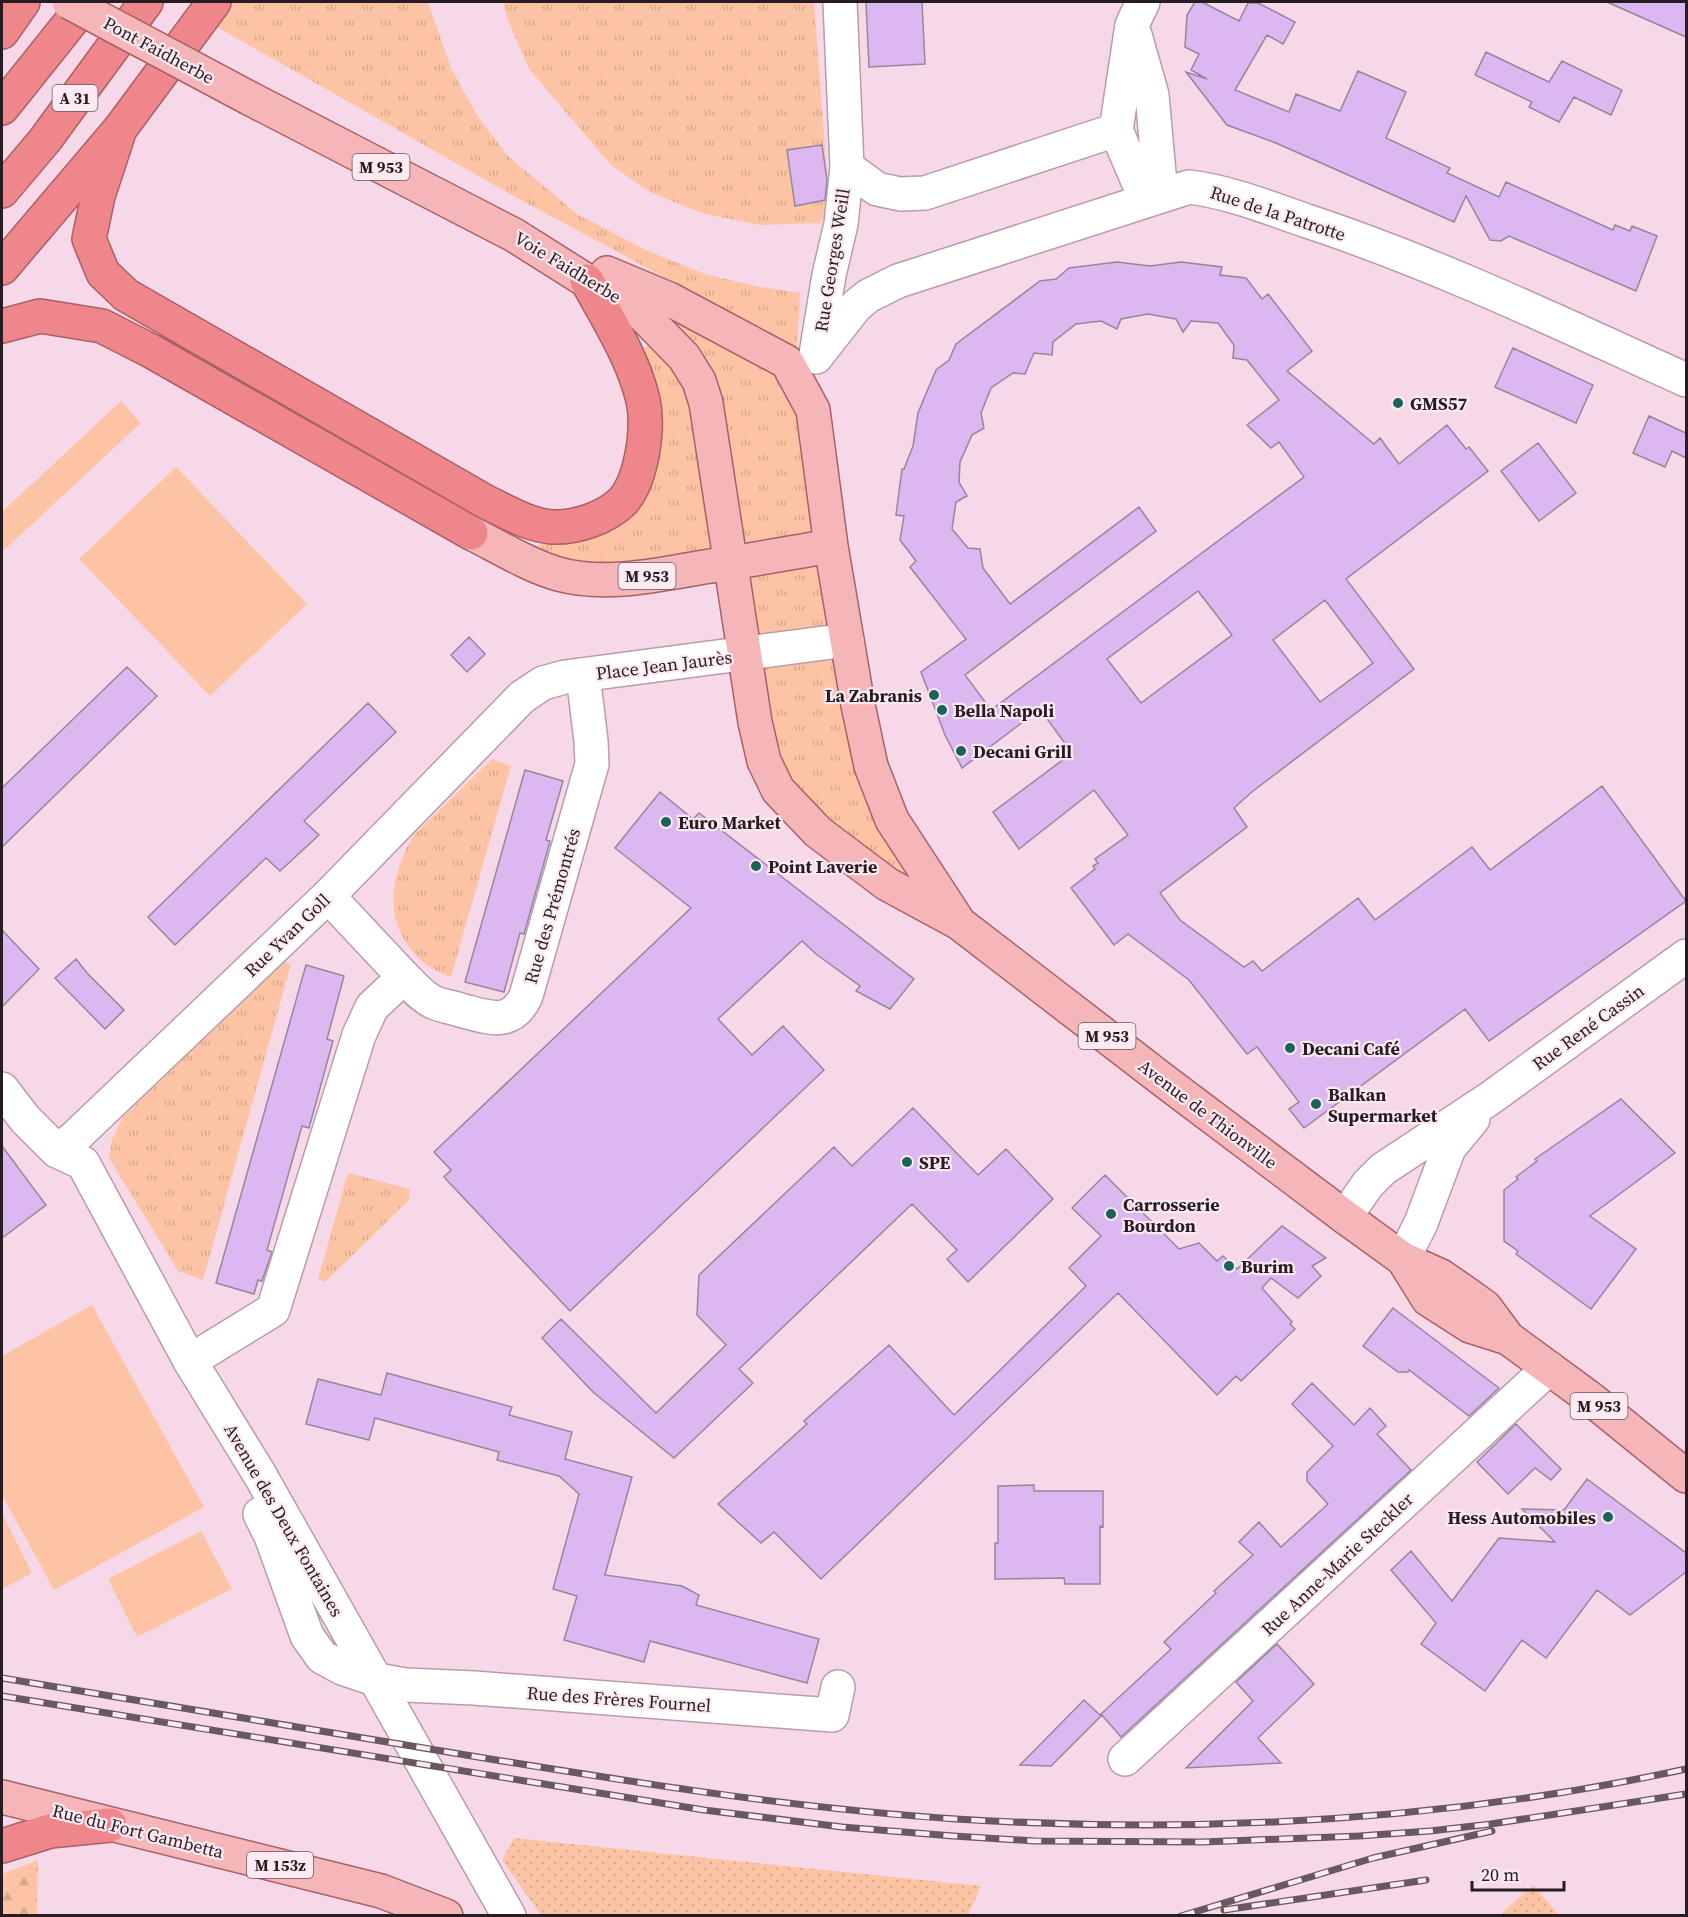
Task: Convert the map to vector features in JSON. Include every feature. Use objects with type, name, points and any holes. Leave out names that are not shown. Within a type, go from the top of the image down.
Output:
[{"type":"highway","points":[[2,32],[23,2]]},
{"type":"highway","name":"A 31","points":[[2,108],[85,2]]},
{"type":"highway","name":"A 31","points":[[2,191],[45,140],[146,2]]},
{"type":"highway","points":[[2,268],[120,129],[214,2]]},
{"type":"highway","points":[[120,129],[98,196],[89,239],[102,273],[126,295],[488,503],[526,521],[553,527],[581,523],[604,516],[624,500],[636,476],[645,443],[643,402],[628,357],[587,281]]},
{"type":"highway","points":[[2,326],[40,316],[102,327],[151,351],[471,533]]},
{"type":"highway","points":[[2,1846],[50,1831],[110,1825]]},
{"type":"main road","name":"Pont Faidherbe","points":[[69,2],[249,98]]},
{"type":"main road","name":"Voie Faidherbe","points":[[249,98],[514,235],[587,281],[624,301],[645,317],[684,357],[699,381],[706,403],[730,563]]},
{"type":"main road","name":"M 953","points":[[514,235],[669,299],[787,362],[813,410],[831,546],[871,766],[892,820],[959,922]]},
{"type":"main road","name":"M 953","points":[[471,533],[559,574],[595,579],[627,578],[831,546]]},
{"type":"main road","name":"Place Jean Jaurès","points":[[730,563],[764,761],[777,790],[818,832],[887,884],[959,922]]},
{"type":"main road","name":"Avenue de Thionville","points":[[959,922],[1345,1217],[1403,1258],[1441,1276],[1485,1307],[1508,1338],[1591,1399],[1686,1476]]},
{"type":"main road","name":"Rue du Fort Gambetta","points":[[2,1797],[381,1891],[446,1916]]},
{"type":"street","name":"Rue Georges Weill","points":[[813,410],[816,357],[829,275],[841,224],[847,167],[840,2]]},
{"type":"street","points":[[1138,13],[1116,130],[1154,197]]},
{"type":"street","points":[[1138,13],[1152,95],[1154,197]]},
{"type":"street","points":[[847,167],[877,189],[900,194],[925,193],[1116,130]]},
{"type":"street","name":"Rue de la Patrotte","points":[[816,357],[856,306],[868,296],[898,280],[1189,187],[1213,190],[1347,234],[1520,305],[1686,380]]},
{"type":"street","name":"Place Jean Jaurès","points":[[583,675],[847,640]]},
{"type":"street","name":"Rue Yvan Goll","points":[[57,1151],[73,1139],[328,896],[522,697],[543,683],[583,675]]},
{"type":"street","name":"Rue des Prémontrés","points":[[328,896],[404,977],[432,1002],[488,1017],[502,1018],[512,1015],[521,1008],[592,764],[583,675]]},
{"type":"street","name":"Rue René Cassin","points":[[1345,1217],[1368,1184],[1383,1169],[1489,1099],[1686,956]]},
{"type":"street","points":[[189,1361],[273,1310],[359,1035],[372,1007],[404,977]]},
{"type":"street","points":[[2,1089],[25,1119],[57,1151]]},
{"type":"street","name":"Rue René Cassin","points":[[1403,1258],[1421,1223],[1449,1148],[1489,1099]]},
{"type":"street","name":"Avenue des Deux Fontaines","points":[[57,1151],[83,1163],[189,1361],[260,1475],[509,1916]]},
{"type":"street","name":"Rue Anne-Marie Steckler","points":[[1125,1759],[1549,1368]]},
{"type":"street","name":"Rue des Frères Fournel","points":[[377,1680],[406,1685],[832,1715],[838,1687]]},
{"type":"green space","points":[[233,2],[428,2],[451,68],[478,117],[508,156],[577,214],[648,251],[705,274],[755,286],[800,293],[797,349],[510,194],[217,27]]},
{"type":"green space","points":[[503,2],[814,2],[829,202],[821,223],[760,225],[705,214],[651,193],[611,165],[529,69],[507,18]]},
{"type":"green space","points":[[669,299],[787,362],[871,766],[959,923],[778,790],[730,563],[677,572],[527,561],[553,527],[636,476],[628,357],[665,336]]},
{"type":"green space","points":[[121,401],[141,423],[2,552],[2,512]]},
{"type":"green space","points":[[176,467],[307,604],[210,696],[79,559]]},
{"type":"green space","points":[[492,759],[511,766],[451,977],[426,964],[405,941],[394,912],[396,880],[406,850],[414,835]]},
{"type":"green space","points":[[282,962],[291,964],[203,1280],[178,1271],[109,1158],[112,1139],[123,1117]]},
{"type":"green space","points":[[348,1173],[410,1189],[409,1200],[325,1282],[318,1279]]},
{"type":"green space","points":[[92,1305],[204,1507],[54,1590],[2,1495],[2,1356]]},
{"type":"green space","points":[[2,1513],[32,1573],[2,1589]]},
{"type":"green space","points":[[201,1531],[232,1589],[137,1637],[108,1579]]},
{"type":"green space","points":[[514,1838],[981,1886],[968,1915],[541,1915],[502,1860]]},
{"type":"green space","points":[[38,1860],[37,1915],[2,1915],[2,1874]]},
{"type":"green space","points":[[1533,1885],[1559,1915],[1500,1915]]},
{"type":"building","points":[[866,2],[922,2],[925,64],[869,67]]},
{"type":"building","points":[[1195,2],[1202,2],[1239,21],[1248,3],[1258,3],[1295,22],[1283,44],[1267,35],[1235,90],[1289,112],[1296,94],[1340,111],[1358,71],[1406,92],[1386,138],[1450,168],[1447,173],[1499,197],[1506,182],[1613,230],[1615,225],[1630,231],[1632,226],[1657,236],[1636,291],[1509,236],[1501,241],[1490,240],[1466,196],[1454,222],[1276,143],[1227,125],[1186,72],[1207,79],[1191,70],[1199,54],[1185,47],[1187,15]]},
{"type":"building","points":[[1607,2],[1686,2],[1686,37]]},
{"type":"building","points":[[1486,52],[1549,82],[1562,61],[1622,90],[1611,115],[1574,97],[1559,122],[1529,107],[1532,102],[1475,75]]},
{"type":"building","points":[[822,145],[827,180],[825,200],[795,206],[787,150]]},
{"type":"building","points":[[1117,262],[1150,266],[1181,262],[1222,267],[1220,275],[1246,278],[1262,299],[1268,294],[1312,351],[1287,371],[1374,444],[1380,438],[1399,464],[1447,425],[1488,471],[1346,579],[1414,669],[1253,791],[1234,808],[1247,827],[1160,893],[1180,920],[1244,967],[1253,961],[1262,971],[1358,898],[1375,920],[1472,847],[1490,870],[1602,786],[1686,901],[1489,1041],[1465,1009],[1304,1128],[1289,1109],[1299,1102],[1257,1047],[1247,1054],[1189,980],[1128,934],[1114,945],[1071,888],[1095,869],[1093,866],[1098,863],[1095,859],[1128,835],[1094,790],[1019,849],[993,812],[1072,753],[1040,709],[962,768],[945,735],[921,672],[966,639],[910,567],[916,561],[900,540],[904,516],[896,515],[902,469],[904,469],[913,446],[918,413],[936,370],[949,360],[956,344],[1040,281],[1056,279],[1069,268]],"holes":[[[1148,314],[1176,319],[1183,332],[1191,321],[1218,323],[1234,345],[1233,358],[1247,360],[1279,400],[1247,425],[1271,448],[1279,442],[1304,477],[991,710],[965,675],[1156,531],[1139,507],[1010,604],[983,568],[980,549],[968,548],[952,529],[956,502],[967,496],[959,482],[960,462],[972,435],[984,428],[981,413],[991,388],[1013,373],[1025,374],[1034,353],[1052,355],[1053,342],[1076,324],[1101,321],[1117,329],[1121,319]],[[1198,591],[1232,635],[1141,703],[1107,659]],[[1325,600],[1373,663],[1320,702],[1273,640]]]},
{"type":"building","points":[[1513,348],[1593,385],[1576,423],[1495,387]]},
{"type":"building","points":[[1649,416],[1686,433],[1686,458],[1672,451],[1665,467],[1633,453]]},
{"type":"building","points":[[1538,443],[1576,493],[1539,521],[1501,471]]},
{"type":"building","points":[[469,637],[485,654],[467,672],[451,655]]},
{"type":"building","points":[[127,667],[157,696],[2,847],[2,788]]},
{"type":"building","points":[[368,703],[396,732],[304,821],[319,835],[280,871],[266,858],[175,945],[148,917]]},
{"type":"building","points":[[525,770],[563,781],[546,840],[550,841],[524,934],[520,933],[504,992],[465,982]]},
{"type":"building","points":[[660,792],[693,819],[699,813],[914,979],[890,1009],[856,991],[860,986],[802,941],[718,1019],[752,1055],[783,1026],[824,1070],[570,1311],[444,1177],[451,1170],[434,1152],[691,908],[615,848]]},
{"type":"building","points":[[2,930],[39,969],[2,1007]]},
{"type":"building","points":[[76,959],[124,1010],[105,1029],[55,978]]},
{"type":"building","points":[[306,965],[344,976],[327,1039],[333,1041],[309,1128],[302,1126],[267,1250],[272,1252],[262,1281],[258,1280],[254,1294],[216,1283]]},
{"type":"building","points":[[1621,1099],[1675,1153],[1590,1216],[1636,1249],[1591,1309],[1516,1254],[1518,1251],[1504,1241],[1504,1190],[1518,1179],[1516,1177],[1537,1161],[1535,1159]]},
{"type":"building","points":[[913,1108],[978,1175],[1006,1149],[1053,1199],[968,1282],[947,1259],[957,1250],[912,1204],[739,1369],[753,1383],[674,1458],[593,1392],[542,1338],[561,1319],[656,1413],[726,1345],[697,1315],[699,1275],[834,1147],[852,1166]]},
{"type":"building","points":[[2,1146],[46,1205],[2,1238]]},
{"type":"building","points":[[1105,1175],[1179,1249],[1199,1243],[1217,1261],[1223,1256],[1237,1269],[1282,1226],[1326,1258],[1312,1266],[1321,1276],[1298,1298],[1271,1278],[1262,1288],[1292,1322],[1290,1324],[1295,1329],[1241,1381],[1236,1376],[1217,1395],[1118,1293],[821,1579],[774,1532],[761,1543],[718,1504],[807,1424],[804,1421],[889,1345],[954,1415],[1086,1286],[1069,1268],[1101,1236],[1072,1208]]},
{"type":"building","points":[[1393,1308],[1499,1388],[1469,1416],[1409,1370],[1398,1372],[1363,1346]]},
{"type":"building","points":[[387,1373],[512,1407],[509,1415],[572,1432],[565,1459],[632,1477],[605,1575],[682,1586],[699,1595],[696,1605],[819,1639],[807,1683],[650,1641],[644,1662],[564,1640],[577,1596],[553,1589],[579,1494],[559,1476],[497,1460],[499,1452],[375,1418],[369,1440],[306,1424],[318,1379],[381,1395]]},
{"type":"building","points":[[1312,1383],[1354,1425],[1370,1408],[1386,1426],[1377,1434],[1411,1470],[1121,1737],[1101,1714],[1171,1649],[1164,1642],[1253,1555],[1239,1542],[1259,1522],[1281,1547],[1328,1504],[1307,1481],[1307,1472],[1333,1446],[1292,1404]]},
{"type":"building","points":[[1516,1424],[1561,1469],[1551,1480],[1535,1468],[1508,1494],[1477,1462]]},
{"type":"building","points":[[1587,1479],[1686,1553],[1686,1572],[1630,1615],[1597,1590],[1546,1658],[1522,1640],[1485,1691],[1421,1644],[1436,1623],[1391,1570],[1411,1551],[1452,1601],[1499,1538],[1555,1542],[1522,1509],[1564,1510]]},
{"type":"building","points":[[1034,1485],[1034,1491],[1103,1491],[1103,1527],[1100,1526],[1100,1584],[1065,1584],[1064,1578],[995,1579],[995,1543],[998,1543],[998,1486]]},
{"type":"building","points":[[1277,1644],[1314,1684],[1258,1738],[1281,1763],[1186,1768],[1253,1701],[1236,1682]]},
{"type":"building","points":[[1084,1700],[1101,1716],[1051,1766],[1020,1765]]},
{"type":"railway","points":[[2,1678],[664,1786],[839,1809],[956,1819],[1140,1825],[1323,1819],[1415,1812],[1506,1801],[1596,1787],[1686,1769]]},
{"type":"railway","points":[[2,1696],[704,1810],[842,1827],[1035,1841],[1203,1842],[1430,1831],[1686,1794]]},
{"type":"railway","points":[[1181,1916],[1373,1858],[1492,1831]]},
{"type":"railway","points":[[1224,1910],[1426,1880]]},
{"type":"place","name":"GMS57","points":[[1398,403]]},
{"type":"place","name":"La Zabranis","points":[[934,695]]},
{"type":"place","name":"Bella Napoli","points":[[942,710]]},
{"type":"place","name":"Decani Grill","points":[[961,751]]},
{"type":"place","name":"Euro Market","points":[[666,822]]},
{"type":"place","name":"Point Laverie","points":[[756,866]]},
{"type":"place","name":"Decani Café","points":[[1290,1048]]},
{"type":"place","name":"Balkan Supermarket","points":[[1316,1104]]},
{"type":"place","name":"SPE","points":[[907,1162]]},
{"type":"place","name":"Carrosserie Bourdon","points":[[1111,1214]]},
{"type":"place","name":"Burim","points":[[1229,1266]]},
{"type":"place","name":"Hess Automobiles","points":[[1608,1517]]}]
